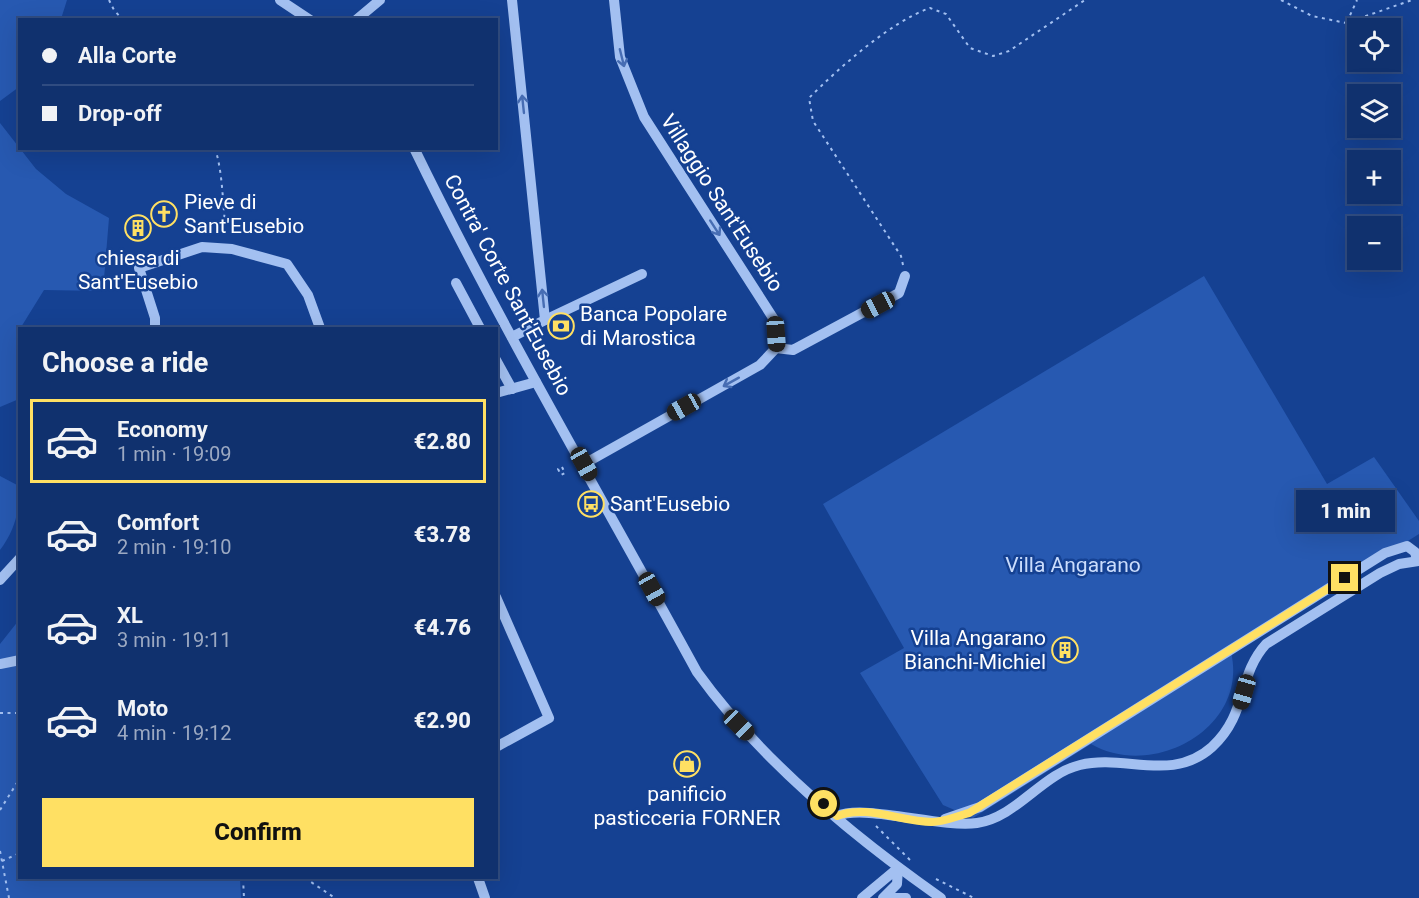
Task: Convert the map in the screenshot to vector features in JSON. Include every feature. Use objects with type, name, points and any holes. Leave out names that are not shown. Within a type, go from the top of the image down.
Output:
[{"type":"street","points":[[280,0],[307,18]]},
{"type":"street","points":[[358,18],[380,0]]},
{"type":"street","points":[[512,0],[545,320]]},
{"type":"street","name":"Villaggio Sant'Eusebio","points":[[614,0],[620,57],[644,117],[775,321],[776,348]]},
{"type":"street","name":"Contra' Corte Sant'Eusebio","points":[[415,150],[536,382],[584,464],[697,672],[726,712],[778,765],[898,868],[941,898]]},
{"type":"street","points":[[155,327],[155,318],[139,268],[202,248],[228,249],[287,264],[308,295],[320,327]]},
{"type":"street","points":[[512,337],[642,274]]},
{"type":"street","points":[[584,464],[760,365],[776,348],[793,350],[898,293],[905,276]]},
{"type":"street","points":[[456,283],[479,327]]},
{"type":"street","points":[[498,364],[512,389]]},
{"type":"street","points":[[498,392],[536,382]]},
{"type":"street","points":[[837,816],[846,813],[862,813],[933,822],[979,823],[997,816],[1060,774],[1079,765],[1100,762],[1155,767],[1171,766],[1196,758],[1211,748],[1233,721],[1240,706],[1254,658],[1266,644],[1380,573],[1399,564],[1418,561],[1415,552],[1407,546],[1385,553],[980,807],[969,813],[933,822]]},
{"type":"street","points":[[0,580],[18,560]]},
{"type":"street","points":[[498,602],[549,718],[498,746]]},
{"type":"street","points":[[0,664],[18,660]]},
{"type":"street","points":[[862,898],[898,868]]},
{"type":"street","points":[[883,898],[897,884],[898,868]]},
{"type":"street","points":[[478,879],[485,898]]},
{"type":"street","points":[[891,898],[906,898]]},
{"type":"path","points":[[109,0],[121,18]]},
{"type":"path","points":[[905,276],[901,256],[813,121],[809,98],[831,76],[910,15],[930,8],[946,14],[970,48],[993,56],[1009,51],[1085,0]]},
{"type":"path","points":[[1281,0],[1312,16],[1346,23],[1412,0]]},
{"type":"path","points":[[1346,23],[1357,0]]},
{"type":"path","points":[[216,150],[220,163],[228,249]]},
{"type":"path","points":[[0,713],[18,713]]},
{"type":"path","points":[[0,810],[18,781]]},
{"type":"path","points":[[862,813],[915,865]]},
{"type":"path","points":[[0,851],[9,898]]},
{"type":"path","points":[[2,861],[18,854]]},
{"type":"path","points":[[933,877],[974,898]]},
{"type":"path","points":[[243,879],[244,898]]},
{"type":"path","points":[[306,879],[335,898]]},
{"type":"green space","points":[[0,0],[67,0],[61,18],[18,18],[18,88],[0,101]]},
{"type":"green space","points":[[0,123],[18,146],[18,150],[21,150],[36,169],[66,194],[109,218],[103,291],[44,290],[21,327],[18,327],[18,399],[0,407]]},
{"type":"green space","name":"Villa Angarano","points":[[1204,276],[1327,484],[1374,457],[1419,521],[1419,534],[1231,652],[1233,679],[1225,704],[1211,724],[1191,740],[1167,751],[1142,756],[1116,754],[1091,744],[973,818],[943,805],[860,673],[904,648],[823,504]]},
{"type":"green space","points":[[0,476],[18,485],[18,504],[13,527],[0,550]]},
{"type":"green space","points":[[18,621],[18,879],[240,879],[241,898],[0,898],[0,644]]},
{"type":"place","name":"Pieve di Sant'Eusebio","points":[[164,214]]},
{"type":"place","name":"chiesa di Sant'Eusebio","points":[[138,228]]},
{"type":"place","name":"Banca Popolare di Marostica","points":[[561,326]]},
{"type":"place","name":"Sant'Eusebio","points":[[591,504]]},
{"type":"place","name":"Villa Angarano Bianchi-Michiel","points":[[1065,650]]},
{"type":"place","name":"panificio pasticceria FORNER","points":[[687,764]]},
{"type":"route","points":[[824,804],[837,816],[846,813],[862,813],[933,822],[969,813],[1345,578]]}]
